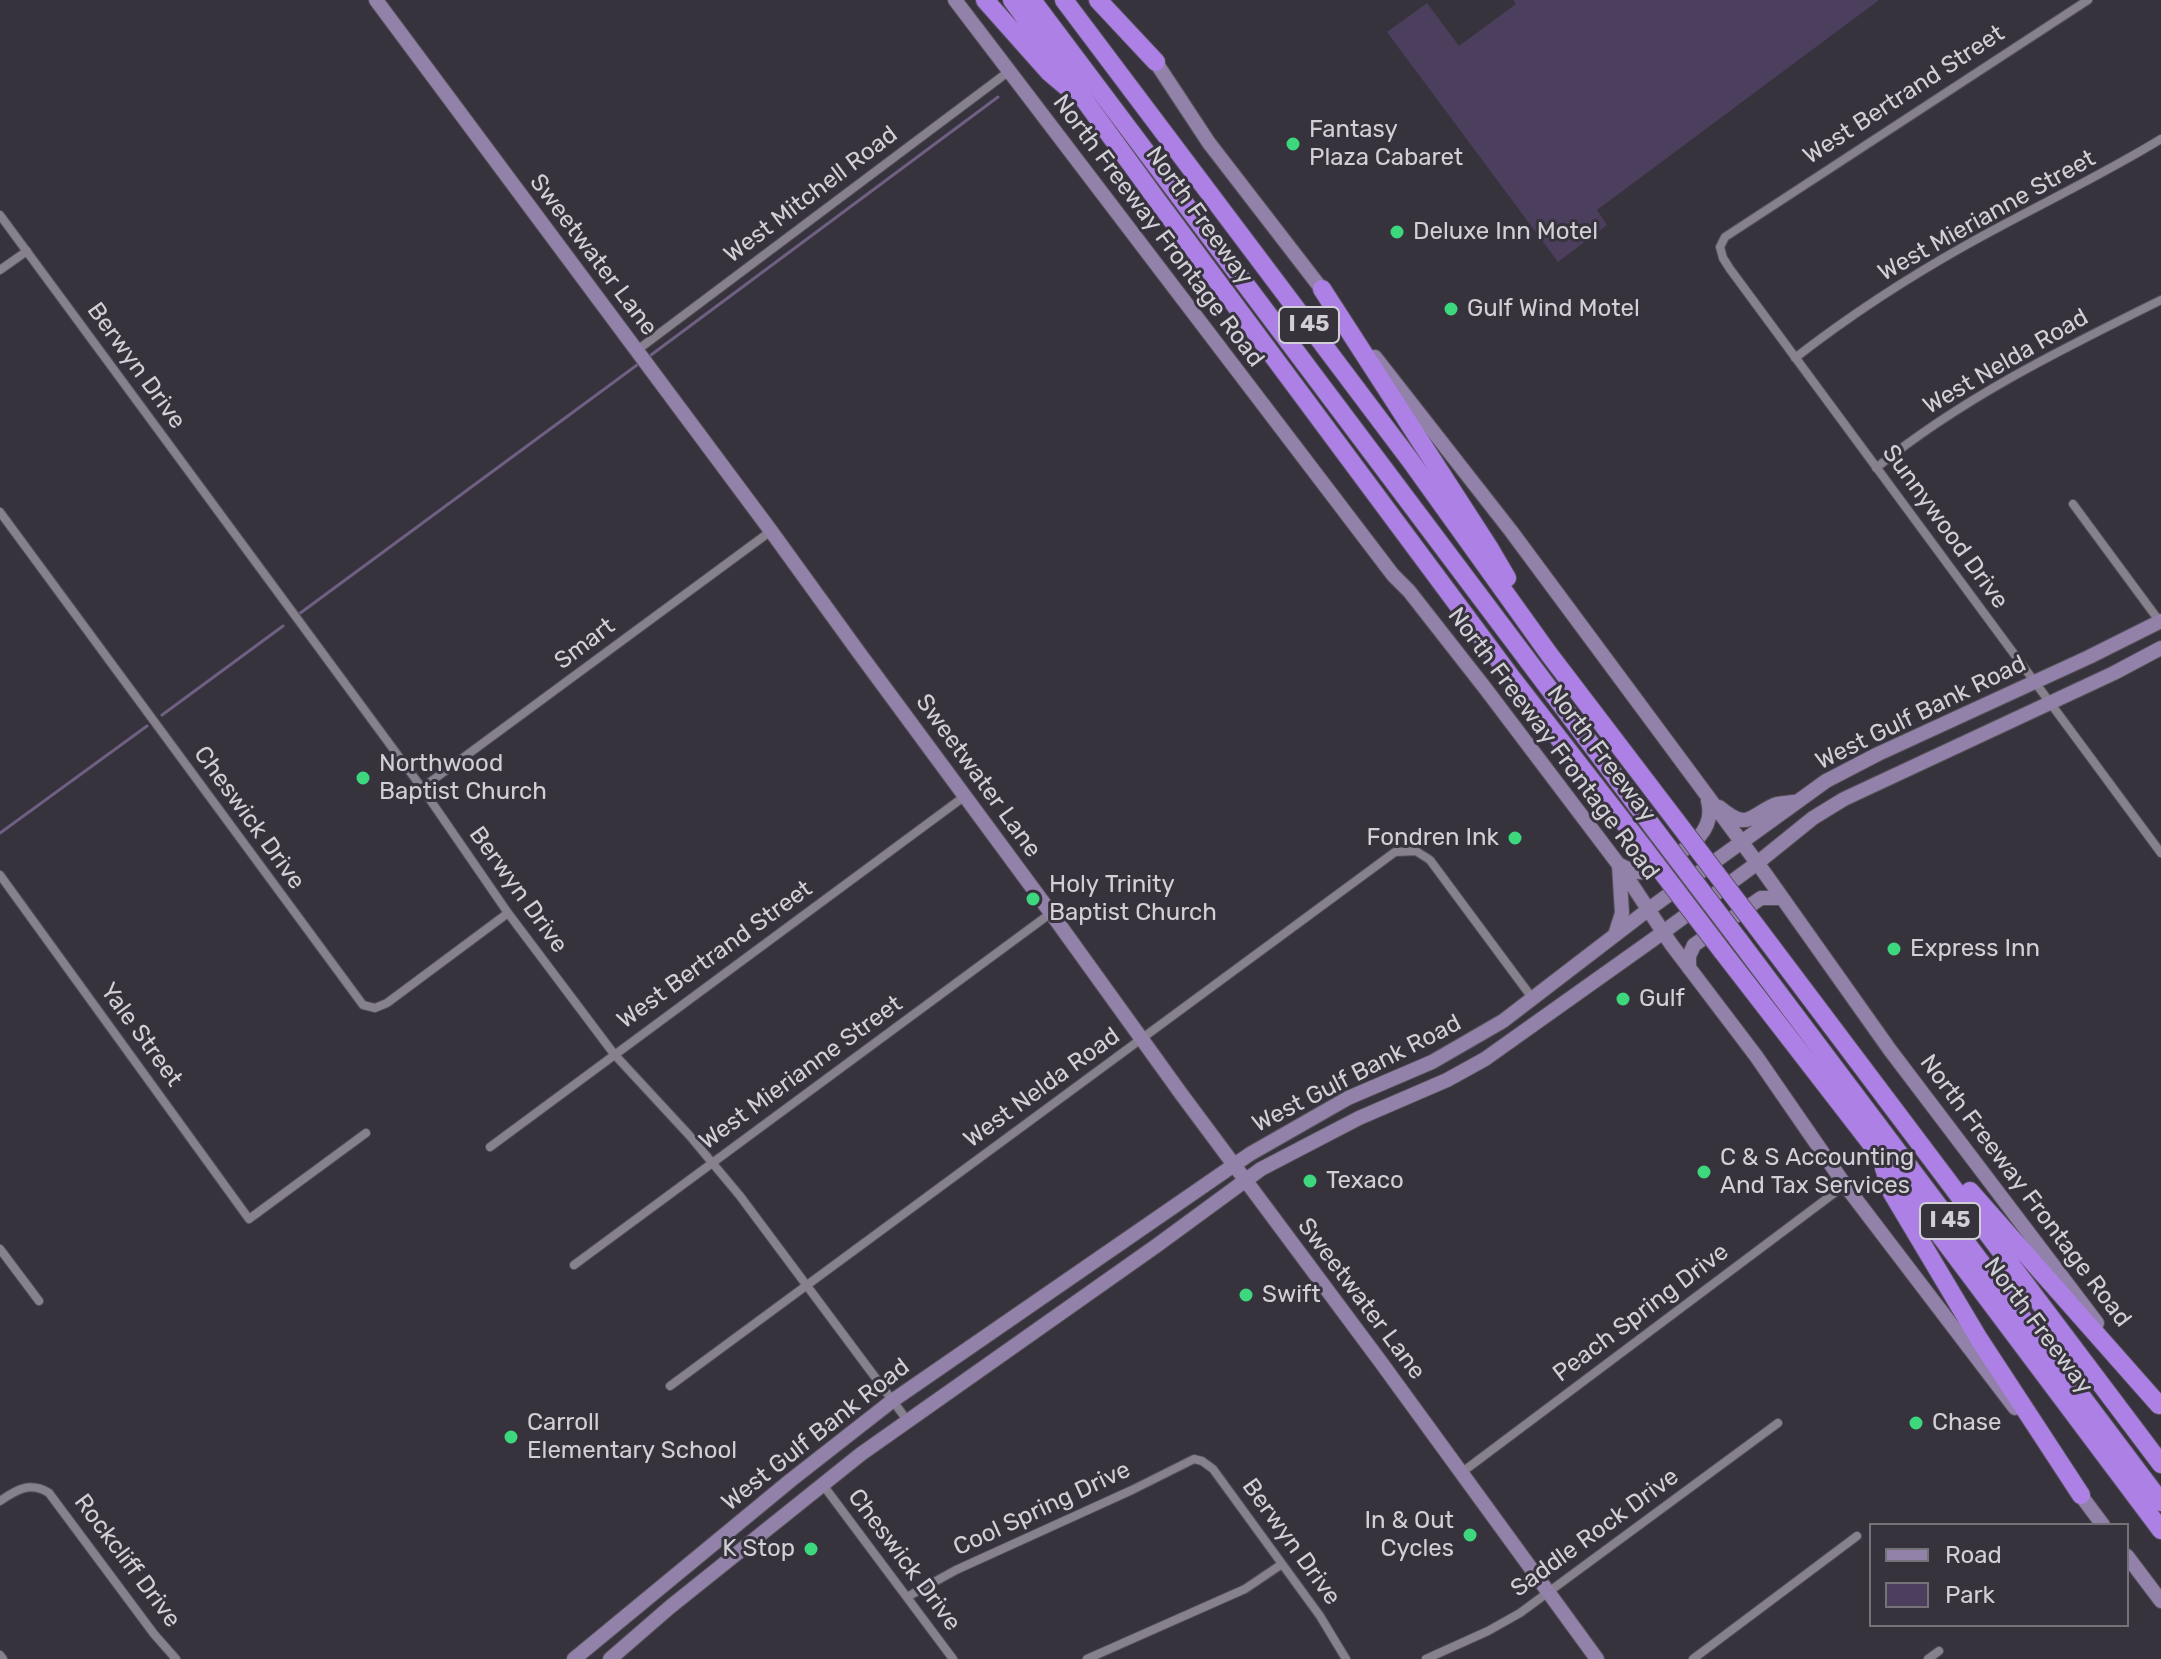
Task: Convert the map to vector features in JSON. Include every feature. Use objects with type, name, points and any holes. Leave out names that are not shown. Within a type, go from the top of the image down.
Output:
[{"type":"highway","points":[[985,0],[1049,72],[1092,109]]},
{"type":"highway","name":"North Freeway","points":[[1012,0],[1512,678],[1879,1154],[2161,1530]]},
{"type":"highway","name":"North Freeway","points":[[1032,0],[2161,1502]]},
{"type":"highway","name":"North Freeway","points":[[1064,0],[1410,460],[1549,654],[2161,1464]]},
{"type":"highway","points":[[1108,0],[1156,62]]},
{"type":"highway","points":[[1322,289],[1490,549],[1549,654]]},
{"type":"highway","points":[[1883,1093],[2160,1406]]},
{"type":"highway","points":[[1879,1154],[1892,1193],[1979,1339],[2081,1495]]},
{"type":"main road","name":"Sweetwater Lane","points":[[376,0],[771,531],[1597,1659]]},
{"type":"main road","name":"North Freeway Frontage Road","points":[[955,0],[1393,575],[1485,688],[1619,865],[1845,1185],[2102,1523]]},
{"type":"main road","name":"North Freeway Frontage Road","points":[[1156,62],[1209,143],[1511,531],[1890,1050],[2160,1406]]},
{"type":"main road","name":"West Gulf Bank Road","points":[[574,1659],[892,1401],[1235,1165],[1348,1098],[1432,1062],[1503,1021],[1649,909],[1826,781],[2161,622]]},
{"type":"main road","name":"West Gulf Bank Road","points":[[610,1659],[670,1607],[907,1420],[1144,1255],[1261,1169],[1485,1059],[1756,864],[1813,818],[1844,799],[2161,648]]},
{"type":"main road","points":[[1878,754],[1890,777]]},
{"type":"main road","points":[[1620,962],[1611,939],[1622,913],[1619,865],[1641,873],[1686,849],[1702,834],[1709,822],[1707,797]]},
{"type":"main road","points":[[1707,797],[1730,816],[1744,820],[1756,817],[1776,804],[1796,802]]},
{"type":"main road","points":[[1689,968],[1689,956],[1694,945],[1761,898],[1781,898]]},
{"type":"main road","points":[[2129,1559],[2161,1601]]},
{"type":"street","name":"West Bertrand Street","points":[[1742,226],[2088,0]]},
{"type":"street","name":"West Mitchell Road","points":[[636,351],[1008,72]]},
{"type":"street","name":"West Mierianne Street","points":[[1795,358],[1943,259],[2161,139]]},
{"type":"street","name":"Berwyn Drive","points":[[0,215],[614,1054],[740,1196],[907,1420]]},
{"type":"street","name":"Sunnywood Drive","points":[[1742,226],[1725,237],[1720,247],[1723,258],[2161,853]]},
{"type":"street","points":[[0,270],[27,251]]},
{"type":"street","name":"West Nelda Road","points":[[1876,468],[1999,384],[2161,300]]},
{"type":"street","points":[[2073,504],[2161,622]]},
{"type":"street","name":"Cheswick Drive","points":[[0,512],[363,1005],[375,1008],[387,1003],[508,913]]},
{"type":"street","name":"Smart","points":[[422,788],[771,531]]},
{"type":"street","name":"West Bertrand Street","points":[[490,1147],[965,796]]},
{"type":"street","name":"West Nelda Road","points":[[670,1386],[1395,852],[1416,851],[1430,860],[1533,999]]},
{"type":"street","name":"Yale Street","points":[[0,875],[249,1219],[366,1133]]},
{"type":"street","name":"West Mierianne Street","points":[[574,1265],[1051,913]]},
{"type":"street","name":"Peach Spring Drive","points":[[1461,1473],[1845,1185]]},
{"type":"street","points":[[0,1249],[39,1301]]},
{"type":"street","name":"Saddle Rock Drive","points":[[1426,1659],[1520,1613],[1778,1423]]},
{"type":"street","name":"Berwyn Drive","points":[[1194,1459],[1213,1469],[1320,1616],[1346,1659]]},
{"type":"street","name":"Cool Spring Drive","points":[[907,1597],[956,1570],[1194,1459]]},
{"type":"street","name":"Cheswick Drive","points":[[823,1485],[953,1659]]},
{"type":"street","name":"Rockcliff Drive","points":[[0,1501],[26,1487],[37,1487],[49,1493],[176,1659]]},
{"type":"street","points":[[1693,1659],[1857,1536]]},
{"type":"street","points":[[1087,1659],[1245,1589],[1282,1564]]},
{"type":"street","points":[[1928,1659],[1939,1651]]},
{"type":"green space","points":[[1513,0],[1879,0],[1597,210],[1607,225],[1558,262],[1387,32],[1427,3],[1459,46],[1516,4]]},
{"type":"waterway","points":[[651,355],[998,97]]},
{"type":"waterway","points":[[299,614],[637,365]]},
{"type":"waterway","points":[[162,715],[283,626]]},
{"type":"waterway","points":[[0,833],[147,726]]},
{"type":"place","name":"Fantasy Plaza Cabaret","points":[[1293,144]]},
{"type":"place","name":"Deluxe Inn Motel","points":[[1397,232]]},
{"type":"place","name":"Gulf Wind Motel","points":[[1451,309]]},
{"type":"place","name":"Northwood Baptist Church","points":[[363,778]]},
{"type":"place","name":"Fondren Ink","points":[[1515,838]]},
{"type":"place","name":"Holy Trinity Baptist Church","points":[[1033,899]]},
{"type":"place","name":"Express Inn","points":[[1894,949]]},
{"type":"place","name":"Gulf","points":[[1623,999]]},
{"type":"place","name":"C & S Accounting And Tax Services","points":[[1704,1172]]},
{"type":"place","name":"Texaco","points":[[1310,1181]]},
{"type":"place","name":"Swift","points":[[1246,1295]]},
{"type":"place","name":"Chase","points":[[1916,1423]]},
{"type":"place","name":"Carroll Elementary School","points":[[511,1437]]},
{"type":"place","name":"In & Out Cycles","points":[[1470,1535]]},
{"type":"place","name":"K Stop","points":[[811,1549]]}]
